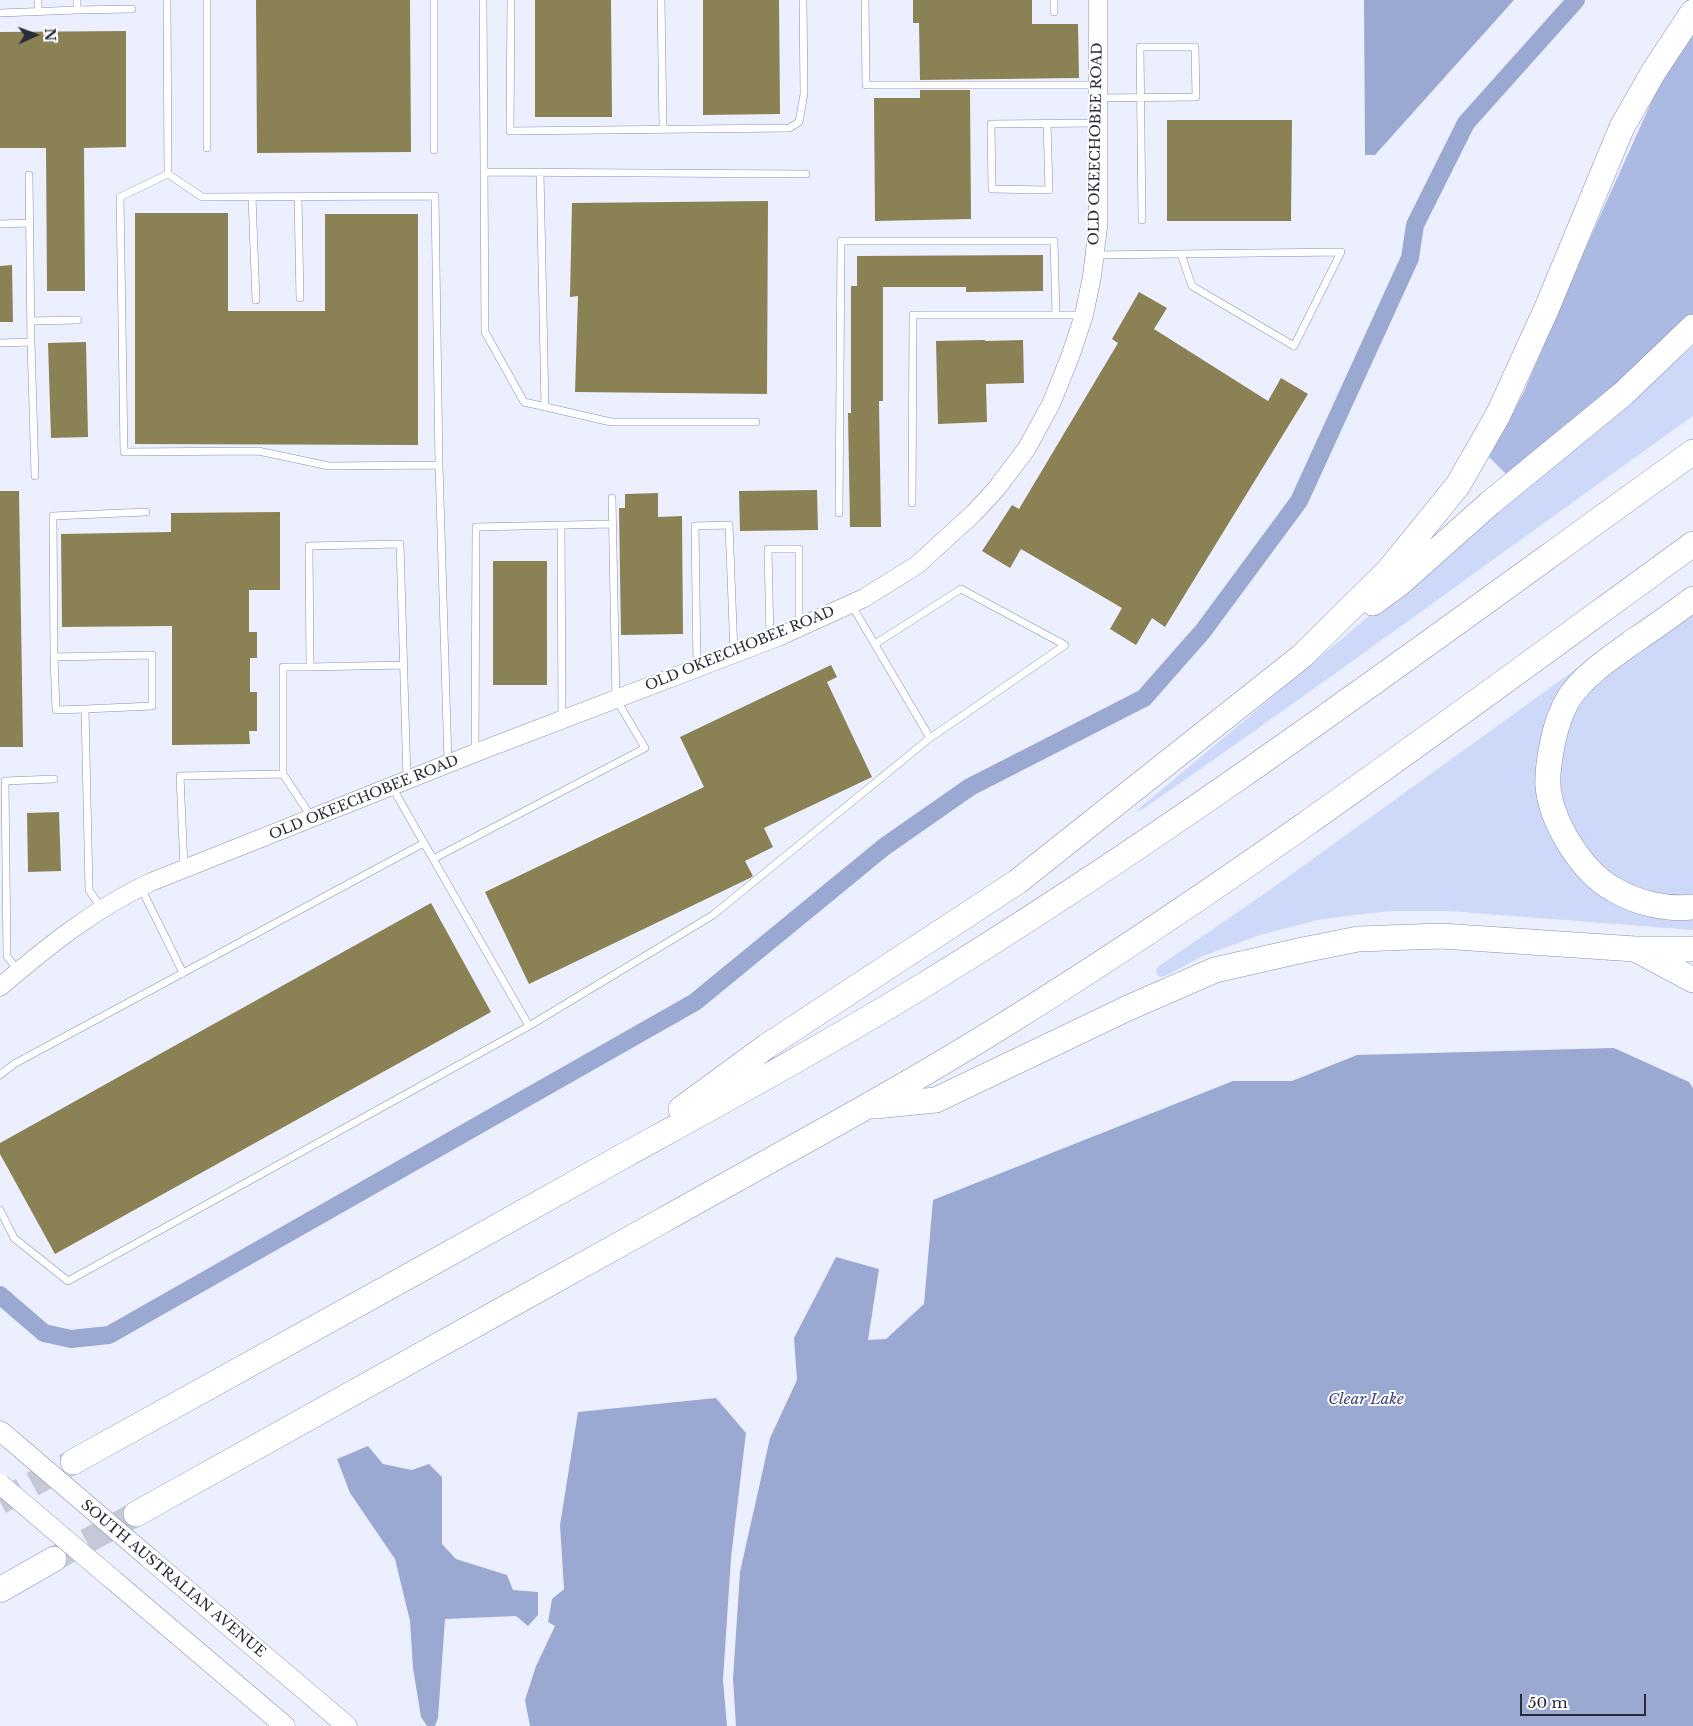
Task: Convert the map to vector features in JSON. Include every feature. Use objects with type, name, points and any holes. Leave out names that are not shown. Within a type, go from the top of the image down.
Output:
[{"type":"highway","points":[[1302,656],[1389,570],[1458,485],[1498,415],[1546,310],[1622,127],[1654,70],[1693,12]]},
{"type":"highway","points":[[593,1174],[767,1046],[1017,882],[1302,656],[1399,584],[1490,503],[1623,394],[1693,328]]},
{"type":"highway","points":[[73,1462],[593,1174],[811,1051],[918,988],[1121,859],[1246,774],[1693,452]]},
{"type":"highway","points":[[136,1514],[947,1060],[1046,998],[1242,869],[1355,790],[1693,544]]},
{"type":"highway","points":[[1693,599],[1592,672],[1569,699],[1556,728],[1550,756],[1548,787],[1556,819],[1569,844],[1591,872],[1612,889],[1640,901],[1678,909],[1693,907]]},
{"type":"highway","points":[[865,1107],[936,1100],[1128,1008],[1215,970],[1289,952],[1358,939],[1441,936],[1635,949],[1693,949]]},
{"type":"highway","points":[[1635,949],[1693,980]]},
{"type":"highway","points":[[0,1590],[54,1560]]},
{"type":"main road","name":"SOUTH AUSTRALIAN AVENUE","points":[[5,1436],[347,1726]]},
{"type":"main road","points":[[0,1484],[285,1726]]},
{"type":"street","name":"OLD OKEECHOBEE ROAD","points":[[0,987],[51,944],[101,909],[141,887],[475,753],[770,640],[864,598],[917,565],[974,513],[997,488],[1027,448],[1051,404],[1084,315],[1098,227],[1098,0]]},
{"type":"lane","points":[[38,0],[38,12]]},
{"type":"lane","points":[[77,0],[77,10]]},
{"type":"lane","points":[[167,0],[168,174]]},
{"type":"lane","points":[[207,0],[207,148]]},
{"type":"lane","points":[[434,0],[434,150]]},
{"type":"lane","points":[[483,0],[486,332],[524,402],[611,422],[756,422]]},
{"type":"lane","points":[[511,0],[510,131],[789,128],[799,122],[804,94],[803,0]]},
{"type":"lane","points":[[661,0],[663,129]]},
{"type":"lane","points":[[864,0],[866,85],[1098,91],[1141,97],[1196,97],[1195,47],[1140,47],[1141,97],[1142,220]]},
{"type":"lane","points":[[1054,0],[1054,12]]},
{"type":"lane","points":[[0,13],[132,9]]},
{"type":"lane","points":[[1047,123],[1049,190],[992,189],[991,124],[1047,123],[1098,123]]},
{"type":"lane","points":[[484,172],[806,174]]},
{"type":"lane","points":[[540,172],[545,407]]},
{"type":"lane","points":[[168,174],[202,197],[435,196],[448,764]]},
{"type":"lane","points":[[168,174],[120,197],[124,452],[258,451],[329,466],[440,465]]},
{"type":"lane","points":[[29,175],[34,476]]},
{"type":"lane","points":[[252,197],[256,300]]},
{"type":"lane","points":[[298,197],[300,298]]},
{"type":"lane","points":[[0,224],[30,223]]},
{"type":"lane","points":[[839,513],[842,241],[1054,241],[1056,315]]},
{"type":"lane","points":[[1094,255],[1341,252],[1294,346],[1192,286],[1181,254]]},
{"type":"lane","points":[[912,503],[913,315],[1084,315]]},
{"type":"lane","points":[[31,321],[78,320]]},
{"type":"lane","points":[[0,343],[31,342]]},
{"type":"lane","points":[[433,859],[645,748],[616,699],[612,498]]},
{"type":"lane","points":[[54,657],[152,655],[152,706],[56,710],[54,657],[53,516],[146,512]]},
{"type":"lane","points":[[475,753],[476,527],[612,524]]},
{"type":"lane","points":[[561,525],[562,720]]},
{"type":"lane","points":[[697,668],[695,526],[729,525],[734,654]]},
{"type":"lane","points":[[310,667],[309,546],[400,544],[404,665],[399,784],[424,843],[529,1026]]},
{"type":"lane","points":[[770,640],[768,549],[799,549],[799,627]]},
{"type":"lane","points":[[0,1210],[14,1238],[68,1281],[529,1026],[713,915],[930,738],[1065,645],[961,589],[875,644]]},
{"type":"lane","points":[[851,604],[930,738]]},
{"type":"lane","points":[[312,818],[283,774],[283,667],[404,665]]},
{"type":"lane","points":[[86,709],[89,890],[101,909]]},
{"type":"lane","points":[[184,869],[180,776],[283,774]]},
{"type":"lane","points":[[18,971],[7,956],[5,781],[54,779]]},
{"type":"lane","points":[[0,1075],[14,1064],[424,843]]},
{"type":"lane","points":[[141,887],[183,973]]},
{"type":"shaded area","points":[[1693,35],[1693,314],[1649,356],[1507,475],[1489,457],[1523,394],[1655,94],[1682,49]]},
{"type":"shaded area","points":[[1693,346],[1693,416],[1281,712],[1143,809],[1136,811],[1641,392]]},
{"type":"shaded area","points":[[1693,615],[1693,899],[1662,898],[1607,874],[1569,827],[1557,778],[1563,738],[1578,708],[1590,691],[1608,675]]},
{"type":"shaded area","points":[[1579,667],[1546,731],[1572,861],[1693,916],[1693,930],[1449,911],[1391,911],[1317,920],[1260,935],[1203,956],[1165,976],[1160,977],[1157,975],[1156,970],[1159,966],[1267,892]]},
{"type":"water","points":[[1364,0],[1514,0],[1375,155],[1365,155]]},
{"type":"water","name":"Clear Lake","points":[[1614,1048],[1689,1082],[1693,1088],[1693,1726],[736,1726],[733,1679],[740,1572],[770,1438],[797,1380],[794,1338],[836,1257],[879,1269],[868,1340],[886,1339],[924,1304],[933,1200],[1233,1081],[1292,1081],[1357,1055]]},
{"type":"water","points":[[716,1398],[746,1433],[731,1558],[723,1680],[727,1726],[530,1726],[525,1700],[536,1666],[555,1626],[548,1622],[552,1599],[564,1589],[560,1525],[578,1412]]},
{"type":"water","points":[[368,1446],[383,1464],[412,1470],[429,1464],[442,1477],[442,1544],[456,1559],[507,1575],[513,1590],[538,1592],[538,1615],[528,1626],[516,1616],[445,1619],[438,1718],[435,1726],[427,1726],[421,1717],[413,1668],[410,1621],[395,1559],[350,1493],[337,1459]]},
{"type":"building","points":[[256,0],[410,0],[411,152],[257,153]]},
{"type":"building","points":[[535,0],[611,0],[612,117],[535,117]]},
{"type":"building","points":[[703,0],[779,0],[780,114],[703,115]]},
{"type":"building","points":[[913,0],[1032,0],[1032,24],[1078,24],[1079,78],[920,80],[919,23],[913,23]]},
{"type":"building","points":[[126,31],[126,147],[84,148],[85,291],[47,291],[46,148],[0,148],[0,32]]},
{"type":"building","points":[[920,90],[970,90],[971,219],[875,221],[874,98],[920,98]]},
{"type":"building","points":[[1167,120],[1292,120],[1291,221],[1167,221]]},
{"type":"building","points":[[768,201],[767,394],[575,392],[578,296],[570,297],[572,203]]},
{"type":"building","points":[[135,213],[228,213],[228,311],[325,311],[325,214],[418,214],[418,445],[135,444]]},
{"type":"building","points":[[1043,255],[1043,291],[966,292],[966,287],[883,287],[883,401],[879,401],[881,527],[850,527],[848,413],[851,413],[851,286],[857,286],[857,256]]},
{"type":"building","points":[[12,265],[13,322],[0,322],[0,266]]},
{"type":"building","points":[[1139,292],[1167,308],[1154,329],[1268,401],[1281,378],[1308,394],[1165,627],[1152,618],[1136,645],[1110,629],[1122,608],[1021,549],[1010,568],[982,551],[1012,505],[1019,509],[1118,343],[1112,339]]},
{"type":"building","points":[[1023,340],[1024,383],[986,384],[987,422],[938,424],[936,341]]},
{"type":"building","points":[[86,342],[88,437],[51,438],[48,343]]},
{"type":"building","points":[[817,490],[818,530],[740,531],[739,491]]},
{"type":"building","points":[[0,491],[19,491],[23,747],[0,747]]},
{"type":"building","points":[[658,493],[658,517],[682,516],[683,634],[621,635],[619,508],[625,508],[625,494]]},
{"type":"building","points":[[280,512],[280,590],[249,590],[249,632],[257,632],[257,658],[250,658],[250,692],[257,692],[257,731],[249,731],[250,744],[172,745],[172,626],[62,627],[61,534],[171,532],[171,513]]},
{"type":"building","points":[[493,561],[547,561],[547,685],[493,685]]},
{"type":"building","points":[[831,665],[837,677],[827,682],[872,777],[764,828],[773,847],[745,861],[753,876],[750,878],[529,984],[485,892],[704,787],[680,737]]},
{"type":"building","points":[[59,812],[61,871],[28,872],[27,813]]},
{"type":"building","points":[[431,903],[491,1012],[55,1254],[0,1154],[0,1143]]},
{"type":"waterway","points":[[0,1295],[44,1333],[71,1339],[109,1335],[695,1002],[884,847],[970,787],[1144,698],[1203,631],[1299,501],[1410,258],[1415,225],[1466,123],[1576,0]]},
{"type":"tunnel","points":[[0,1502],[71,1463]]},
{"type":"tunnel","points":[[54,1559],[136,1514]]}]
